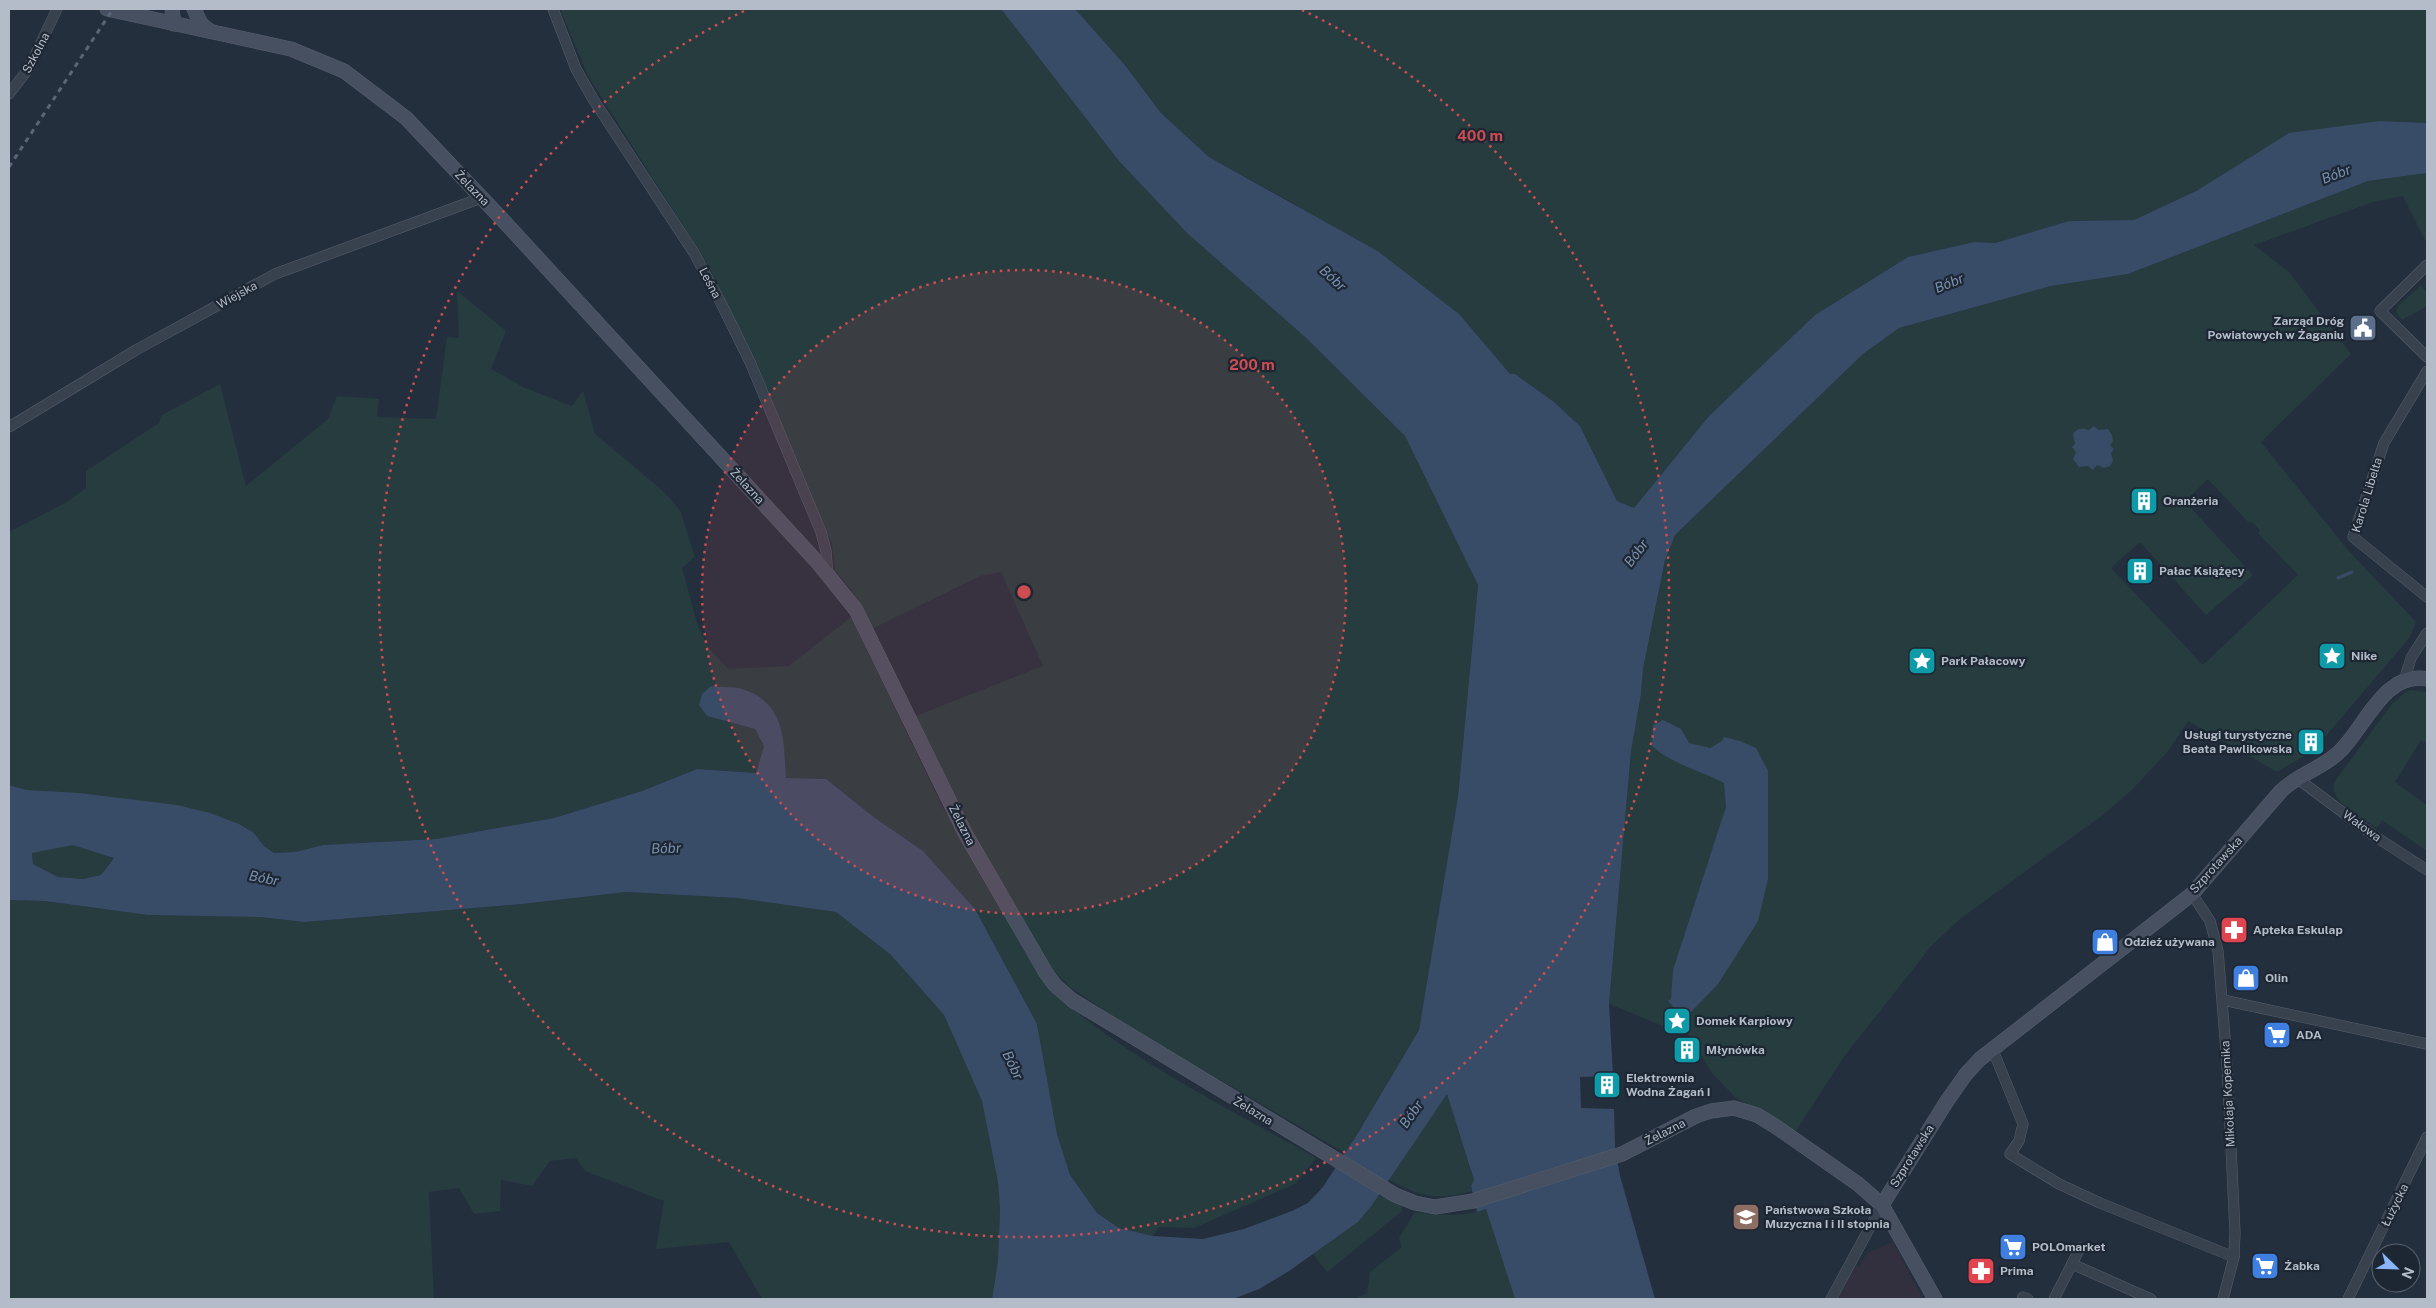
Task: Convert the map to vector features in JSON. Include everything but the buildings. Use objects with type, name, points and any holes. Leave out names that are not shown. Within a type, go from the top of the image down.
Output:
[{"type":"street","name":"Szkolna","points":[[9,94],[29,68],[57,9]]},
{"type":"street","name":"Żelazna","points":[[107,9],[291,49],[344,71],[406,118],[828,576],[856,610],[965,833],[1055,985],[1100,1018],[1395,1195],[1415,1203],[1435,1207],[1474,1201],[1622,1154],[1696,1116],[1711,1111],[1734,1108],[1756,1116],[1774,1126],[1858,1184],[1882,1205],[1935,1299]]},
{"type":"street","points":[[134,14],[153,9]]},
{"type":"street","points":[[172,9],[174,24],[182,18],[188,9]]},
{"type":"street","points":[[194,9],[200,24],[216,34]]},
{"type":"street","name":"Leśna","points":[[553,9],[581,77],[694,253],[750,362],[821,532],[826,551],[828,576]]},
{"type":"street","name":"Wiejska","points":[[9,427],[136,350],[275,274],[481,198]]},
{"type":"street","points":[[2427,265],[2380,312],[2427,357]]},
{"type":"street","name":"Karola Libelta","points":[[2427,371],[2384,444],[2368,484],[2353,537],[2427,597]]},
{"type":"street","points":[[2427,634],[2411,658],[2404,681],[2417,678],[2427,679]]},
{"type":"street","name":"Szprotawska","points":[[1831,1299],[1882,1205],[1961,1080],[1992,1048],[2192,894],[2281,791],[2338,753],[2387,692],[2404,681]]},
{"type":"street","name":"Wałowa","points":[[2298,779],[2373,834],[2427,870]]},
{"type":"street","name":"Mikołaja Kopernika","points":[[2192,894],[2205,910],[2213,929],[2218,951],[2223,1000],[2235,1233],[2234,1257],[2224,1299]]},
{"type":"street","points":[[2223,1000],[2427,1044]]},
{"type":"street","points":[[1992,1048],[2023,1124],[2018,1141],[2010,1154],[2058,1184],[2092,1200],[2234,1257]]},
{"type":"street","name":"Łużycka","points":[[2348,1299],[2427,1137]]},
{"type":"street","points":[[2054,1299],[2080,1248]]},
{"type":"street","points":[[2072,1264],[2151,1299]]},
{"type":"street","points":[[2022,1299],[2023,1297],[2028,1299]]},
{"type":"shaded area","points":[[1893,1242],[1923,1299],[1837,1299],[1856,1265],[1859,1267],[1867,1253]]},
{"type":"green space","points":[[560,9],[1001,9],[1119,161],[1187,233],[1305,337],[1405,436],[1478,585],[1458,797],[1419,1030],[1345,1153],[1126,1025],[1070,987],[1051,968],[967,829],[913,717],[1043,666],[1001,572],[980,576],[872,629],[854,594],[835,570],[832,543],[809,497],[770,395],[708,265],[588,76]]},
{"type":"green space","points":[[1075,9],[2427,9],[2427,123],[2380,121],[2198,190],[2134,220],[2069,221],[1995,243],[1974,242],[1908,257],[1815,315],[1709,416],[1634,508],[1617,501],[1580,426],[1554,402],[1515,374],[1510,374],[1496,359],[1295,204],[1209,157],[1161,113],[1124,64]]},
{"type":"green space","name":"Park Pałacowy","points":[[2427,173],[2427,244],[2403,196],[2373,202],[2254,245],[2289,272],[2351,354],[2261,442],[2346,548],[2416,622],[2410,637],[2314,750],[2277,772],[2188,721],[2169,750],[2132,790],[2100,817],[1960,919],[1932,945],[1843,1058],[1794,1134],[1735,1097],[1712,1073],[1681,1022],[1668,1028],[1609,1004],[1631,751],[1641,694],[1643,669],[1665,560],[1675,535],[1863,354],[1899,328],[2051,286],[2128,274],[2368,181]],"holes":[[[2208,479],[2249,523],[2252,522],[2260,530],[2258,533],[2298,575],[2203,665],[2111,568],[2140,542],[2206,615],[2253,575],[2190,507],[2183,503]]]},
{"type":"green space","points":[[2421,285],[2427,293],[2427,306],[2402,320],[2396,312],[2399,305]]},
{"type":"green space","points":[[457,291],[506,331],[491,369],[525,388],[572,406],[583,391],[595,434],[663,491],[680,510],[695,557],[682,568],[697,623],[707,646],[728,669],[789,666],[851,617],[942,806],[1043,982],[1105,1034],[1139,1057],[1209,1099],[1316,1158],[1295,1184],[1194,1228],[1159,1227],[1153,1236],[1119,1228],[1097,1213],[1070,1175],[1057,1134],[1037,1024],[975,909],[923,851],[875,818],[826,779],[786,778],[785,757],[723,688],[711,686],[707,716],[755,729],[764,746],[756,773],[697,769],[642,791],[554,818],[436,839],[323,845],[295,852],[274,853],[264,846],[254,833],[239,824],[177,805],[27,790],[9,785],[9,532],[67,502],[86,488],[86,471],[159,423],[162,415],[220,384],[246,486],[328,419],[337,396],[379,399],[377,417],[436,419],[447,337],[459,338]]},
{"type":"green space","points":[[2410,690],[2427,692],[2427,743],[2421,740],[2395,782],[2427,805],[2427,851],[2382,820],[2377,828],[2356,814],[2341,802],[2334,788],[2335,781],[2392,704]]},
{"type":"green space","points":[[73,844],[114,857],[101,875],[83,879],[58,877],[33,864],[32,853]]},
{"type":"green space","points":[[626,892],[737,898],[836,912],[891,955],[944,1015],[982,1101],[998,1182],[1000,1209],[998,1261],[992,1299],[762,1299],[729,1242],[656,1249],[664,1201],[585,1171],[576,1158],[550,1161],[532,1186],[501,1180],[500,1211],[474,1214],[459,1188],[429,1192],[434,1299],[9,1299],[9,900],[45,901],[148,915],[260,917],[304,922],[522,904]]},
{"type":"green space","points":[[1447,1094],[1474,1180],[1471,1186],[1472,1191],[1449,1196],[1429,1196],[1410,1190],[1388,1179]]},
{"type":"green space","points":[[1378,1195],[1401,1205],[1402,1211],[1327,1272],[1313,1254],[1358,1222]]},
{"type":"green space","points":[[1486,1209],[1515,1299],[1354,1299],[1367,1293],[1370,1272],[1402,1247],[1399,1238],[1415,1212],[1451,1215],[1478,1212]]},
{"type":"water","name":"Bóbr","points":[[1001,9],[1075,9],[1124,64],[1161,113],[1209,157],[1379,252],[1459,314],[1510,374],[1515,374],[1554,402],[1580,426],[1617,501],[1634,508],[1709,416],[1815,315],[1908,257],[1974,242],[1995,243],[2069,221],[2134,220],[2198,190],[2289,133],[2380,121],[2427,123],[2427,173],[2368,181],[2128,274],[2051,286],[1899,328],[1863,354],[1675,535],[1665,560],[1643,669],[1641,694],[1631,751],[1609,1004],[1613,1076],[1580,1077],[1581,1108],[1614,1109],[1615,1147],[1620,1176],[1655,1299],[1515,1299],[1486,1209],[1477,1212],[1471,1186],[1474,1180],[1447,1094],[1372,1205],[1358,1222],[1289,1271],[1259,1289],[1233,1299],[992,1299],[998,1261],[1000,1209],[998,1182],[982,1101],[944,1015],[891,955],[836,912],[737,898],[626,892],[522,904],[304,922],[260,917],[148,915],[45,901],[9,900],[9,785],[27,790],[79,793],[177,805],[210,813],[239,824],[254,833],[264,846],[274,853],[295,852],[323,845],[436,839],[554,818],[642,791],[697,769],[756,773],[764,746],[755,729],[707,716],[699,705],[702,694],[711,686],[738,688],[756,695],[767,703],[774,713],[783,737],[786,778],[826,779],[875,818],[923,851],[975,909],[1037,1024],[1057,1134],[1070,1175],[1097,1213],[1119,1228],[1153,1236],[1203,1239],[1244,1229],[1308,1203],[1323,1187],[1356,1136],[1419,1030],[1458,797],[1478,585],[1405,436],[1305,337],[1187,233],[1119,161]],"holes":[[[73,845],[114,858],[101,875],[83,879],[58,877],[33,864],[32,853]]]},
{"type":"water","points":[[2094,426],[2098,430],[2108,429],[2113,441],[2110,445],[2114,449],[2111,453],[2113,461],[2110,466],[2104,468],[2097,465],[2093,470],[2088,466],[2079,467],[2073,459],[2076,452],[2072,447],[2075,444],[2073,434],[2076,431],[2080,429],[2089,430]]},
{"type":"water","points":[[1663,720],[1681,729],[1689,743],[1710,748],[1722,741],[1724,737],[1756,748],[1768,771],[1768,879],[1758,921],[1718,984],[1689,1014],[1677,1011],[1668,1001],[1671,999],[1673,970],[1726,807],[1724,783],[1678,763],[1652,746],[1653,725]]},
{"type":"waterway","points":[[2338,578],[2352,572]]},
{"type":"railway","points":[[9,167],[113,9]]},
{"type":"place","name":"Zarząd Dróg Powiatowych w Żaganiu","points":[[2363,328]]},
{"type":"place","name":"Oranżeria","points":[[2144,501]]},
{"type":"place","name":"Pałac Książęcy","points":[[2140,571]]},
{"type":"place","name":"Nike","points":[[2332,656]]},
{"type":"place","name":"Park Pałacowy","points":[[1922,661]]},
{"type":"place","name":"Usługi turystyczne Beata Pawlikowska","points":[[2311,742]]},
{"type":"place","name":"Apteka Eskulap","points":[[2234,930]]},
{"type":"place","name":"Odzież używana","points":[[2105,942]]},
{"type":"place","name":"Olin","points":[[2246,978]]},
{"type":"place","name":"Domek Karpiowy","points":[[1677,1021]]},
{"type":"place","name":"ADA","points":[[2277,1035]]},
{"type":"place","name":"Młynówka","points":[[1687,1050]]},
{"type":"place","name":"Elektrownia Wodna Żagań I","points":[[1607,1085]]},
{"type":"place","name":"Państwowa Szkoła Muzyczna I i II stopnia","points":[[1746,1217]]},
{"type":"place","name":"POLOmarket","points":[[2013,1247]]},
{"type":"place","name":"Żabka","points":[[2265,1266]]},
{"type":"place","name":"Prima","points":[[1981,1271]]}]
